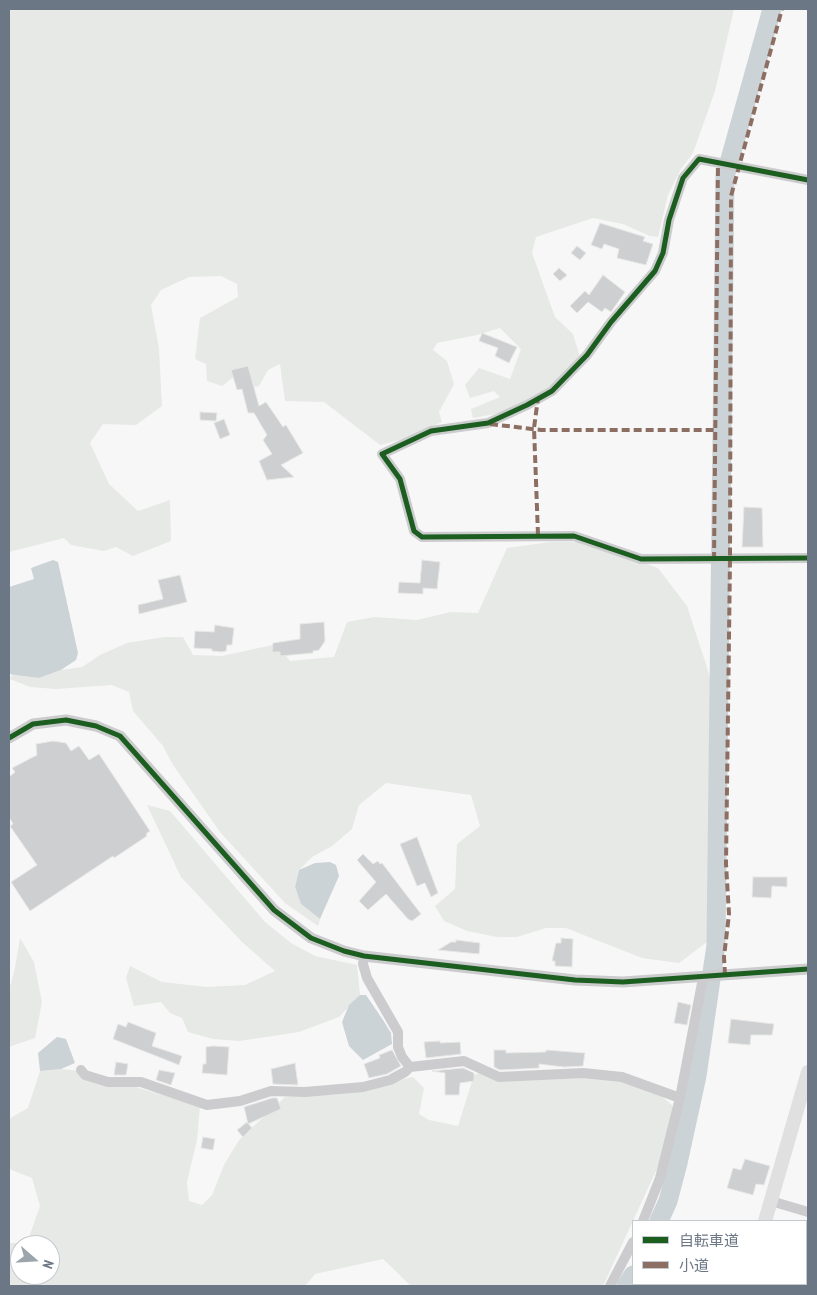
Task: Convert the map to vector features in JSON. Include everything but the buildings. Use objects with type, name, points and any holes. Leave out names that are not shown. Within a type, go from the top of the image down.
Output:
[{"type":"main road","points":[[765,1220],[808,1072]]},
{"type":"street","points":[[808,180],[699,159],[683,178],[669,220],[663,252],[655,271],[611,322],[587,355],[552,391],[527,405],[488,422],[431,431],[382,454],[400,479],[414,532],[422,536],[574,536],[642,558],[722,560],[808,558]]},
{"type":"street","points":[[9,738],[33,724],[66,720],[96,726],[120,736],[274,910],[311,938],[344,951],[364,956],[575,980],[623,982],[808,969]]},
{"type":"street","points":[[364,956],[363,964],[367,978],[398,1032],[398,1046],[402,1057],[410,1067]]},
{"type":"street","points":[[643,1220],[660,1178],[680,1098],[706,977]]},
{"type":"street","points":[[81,1070],[85,1075],[108,1082],[141,1082],[213,1105],[240,1101],[272,1091],[305,1092],[363,1087],[390,1080],[410,1067],[464,1061],[499,1076],[583,1073],[622,1077],[680,1098]]},
{"type":"street","points":[[771,1201],[808,1212]]},
{"type":"street","points":[[610,1286],[632,1244]]},
{"type":"shaded area","points":[[9,9],[734,9],[715,91],[693,153],[681,169],[668,195],[658,237],[650,236],[623,224],[593,218],[536,237],[532,253],[555,317],[573,334],[580,357],[555,385],[527,402],[500,413],[473,418],[471,409],[500,397],[494,391],[470,398],[465,385],[479,368],[510,379],[521,349],[500,328],[437,343],[433,350],[447,361],[454,384],[439,412],[442,422],[403,439],[380,445],[324,402],[285,401],[280,364],[268,370],[259,386],[244,389],[240,372],[222,386],[207,381],[206,364],[195,359],[200,318],[238,297],[237,284],[221,276],[189,277],[161,290],[151,305],[159,349],[162,406],[136,425],[103,424],[90,443],[109,484],[138,511],[170,500],[171,541],[133,556],[116,547],[104,551],[71,545],[64,538],[9,552]]},
{"type":"shaded area","points":[[550,542],[587,542],[658,568],[687,606],[712,683],[716,791],[714,930],[707,942],[679,963],[642,958],[566,928],[546,928],[517,937],[497,937],[467,931],[444,921],[435,906],[455,889],[457,844],[480,826],[471,795],[386,783],[359,805],[352,829],[332,846],[312,857],[299,870],[295,887],[301,904],[320,919],[318,926],[285,903],[220,832],[173,765],[163,746],[133,711],[129,692],[112,685],[56,689],[30,687],[10,679],[13,673],[39,678],[61,670],[82,667],[100,655],[127,643],[164,637],[183,637],[193,655],[222,656],[277,644],[290,661],[334,657],[347,622],[374,617],[417,620],[451,612],[478,613],[507,548]]},
{"type":"shaded area","points":[[53,560],[58,562],[78,653],[76,660],[61,670],[39,678],[9,674],[9,587],[34,579],[31,568]]},
{"type":"shaded area","points":[[147,805],[170,811],[265,922],[291,943],[315,956],[357,965],[360,995],[339,1017],[299,1032],[239,1041],[213,1039],[188,1032],[182,1018],[170,1013],[161,1002],[134,1006],[126,978],[130,966],[162,982],[207,987],[245,985],[275,971],[242,942],[181,877]]},
{"type":"shaded area","points":[[330,862],[336,865],[339,876],[320,919],[301,904],[295,887],[299,870],[315,863]]},
{"type":"shaded area","points":[[20,938],[34,962],[42,1002],[35,1038],[9,1047],[9,990]]},
{"type":"shaded area","points":[[360,995],[366,995],[383,1020],[391,1033],[392,1044],[363,1060],[349,1046],[342,1022],[349,1005]]},
{"type":"shaded area","points":[[57,1037],[66,1039],[75,1063],[61,1069],[40,1071],[38,1053]]},
{"type":"shaded area","points":[[61,1069],[82,1071],[200,1106],[197,1140],[187,1182],[189,1201],[202,1205],[212,1195],[224,1165],[239,1140],[285,1097],[339,1094],[413,1077],[424,1088],[419,1114],[429,1120],[458,1126],[474,1075],[482,1072],[614,1079],[658,1093],[673,1106],[661,1160],[603,1286],[411,1286],[383,1259],[315,1274],[305,1286],[9,1286],[9,1243],[10,1285],[60,1285],[60,1235],[30,1235],[40,1206],[32,1178],[9,1169],[9,1119],[28,1108],[40,1071]]},
{"type":"waterway","points":[[659,1220],[668,1201],[678,1163],[697,1076],[716,945],[725,177],[772,9]]},
{"type":"waterway","points":[[626,1286],[632,1277]]},
{"type":"marked path","points":[[725,975],[724,957],[729,914],[726,864],[730,560],[731,196],[782,9]]},
{"type":"marked path","points":[[714,560],[718,161]]},
{"type":"marked path","points":[[538,398],[534,428],[538,535]]},
{"type":"marked path","points":[[490,424],[541,430],[715,430]]},
{"type":"cycle path","points":[[808,180],[699,159],[683,178],[669,220],[663,253],[655,271],[611,322],[587,355],[552,391],[488,423],[431,431],[382,454],[400,479],[414,531],[422,537],[574,536],[641,559],[808,558]]},
{"type":"cycle path","points":[[9,738],[33,724],[66,720],[96,726],[120,736],[274,910],[311,938],[344,951],[364,956],[575,980],[623,982],[808,969]]}]
